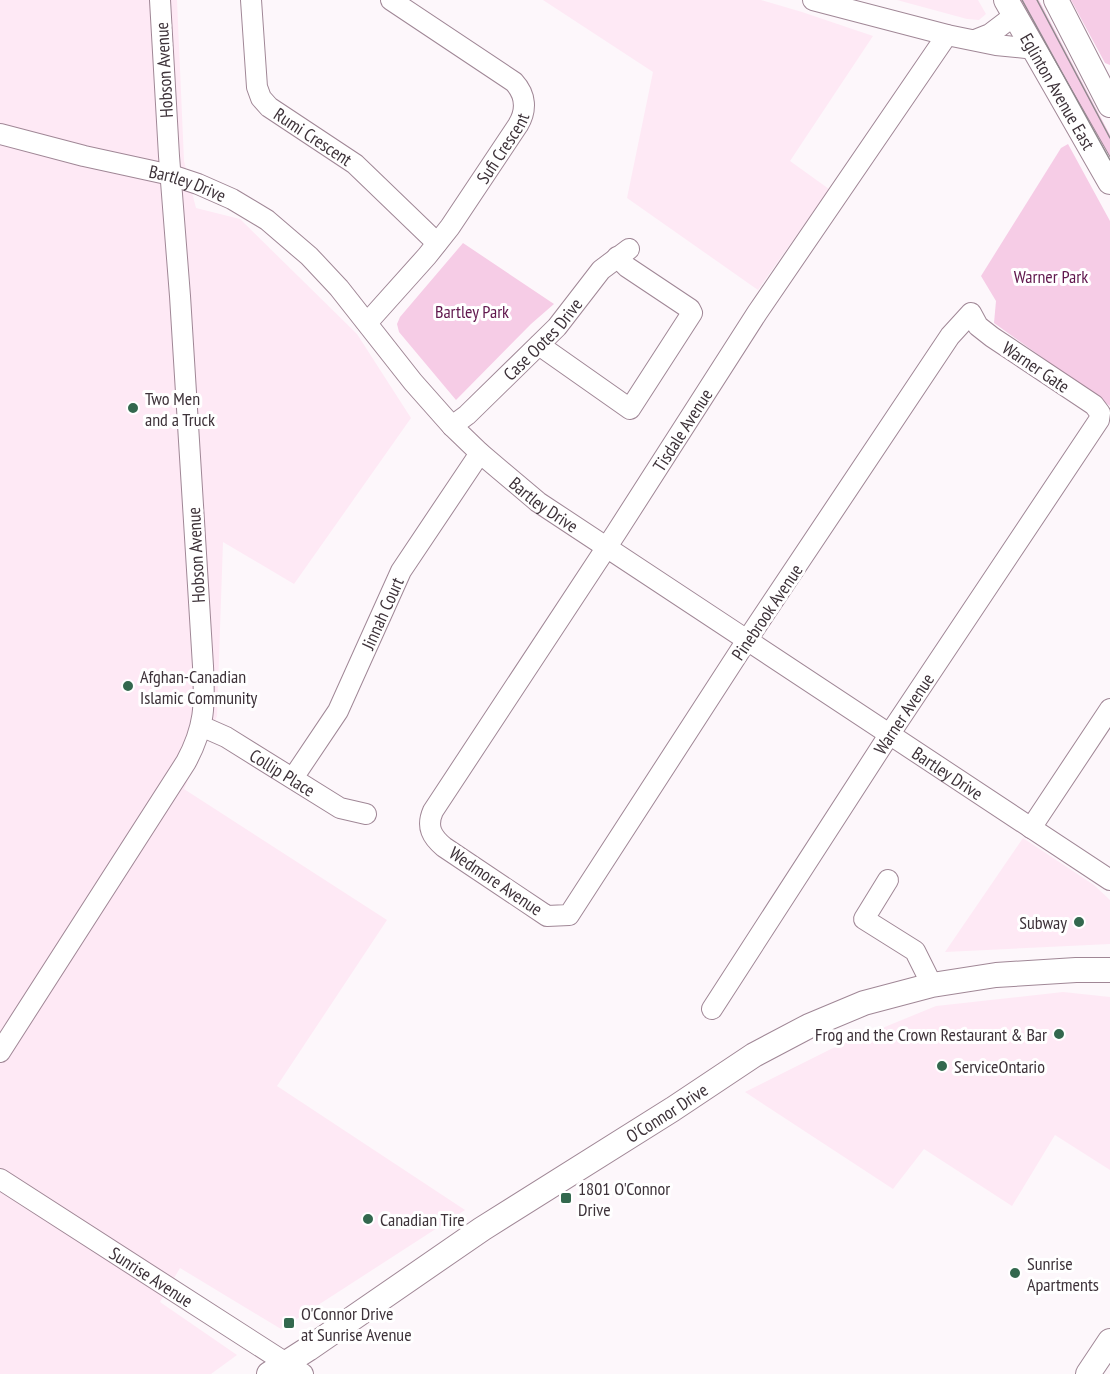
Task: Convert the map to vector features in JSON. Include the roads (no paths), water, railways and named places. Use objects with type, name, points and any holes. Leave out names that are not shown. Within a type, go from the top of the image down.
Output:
[{"type":"main road","points":[[1056,0],[1107,96]]},
{"type":"main road","name":"Eglinton Avenue East","points":[[1010,8],[1110,182]]},
{"type":"main road","name":"O'Connor Drive","points":[[286,1370],[482,1229],[673,1109],[754,1055],[809,1026],[864,1003],[932,985],[996,975],[1110,970]]},
{"type":"main road","points":[[1088,1374],[1110,1341]]},
{"type":"street","name":"Hobson Avenue","points":[[0,1052],[186,762],[194,748],[201,726],[204,704],[203,666],[160,0]]},
{"type":"street","name":"Rumi Crescent","points":[[251,0],[257,87],[261,98],[269,107],[355,164],[437,243]]},
{"type":"street","name":"Sufi Crescent","points":[[368,323],[450,227],[524,114],[524,97],[520,88],[508,77],[391,0]]},
{"type":"street","points":[[813,0],[947,35],[996,45],[1035,49]]},
{"type":"street","points":[[975,40],[990,34],[1010,8]]},
{"type":"street","name":"Tisdale Avenue","points":[[431,831],[429,822],[433,811],[757,313],[947,35]]},
{"type":"street","name":"Bartley Drive","points":[[0,134],[84,156],[171,175],[232,199],[267,220],[309,256],[339,288],[413,382],[453,426],[480,453],[538,502],[1110,880]]},
{"type":"street","name":"Case Ootes Drive","points":[[453,426],[557,327],[601,270],[623,253],[627,267],[690,309],[692,313],[630,409],[539,345]]},
{"type":"street","name":"Warner Gate","points":[[971,313],[978,326],[992,337],[1094,405],[1100,412],[1100,420]]},
{"type":"street","name":"Pinebrook Avenue","points":[[568,915],[747,640],[950,336],[971,313]]},
{"type":"street","name":"Warner Avenue","points":[[712,1008],[889,735],[1100,420]]},
{"type":"street","name":"Jinnah Court","points":[[293,778],[338,711],[401,571],[480,453]]},
{"type":"street","points":[[1031,828],[1110,709]]},
{"type":"street","name":"Collip Place","points":[[201,726],[226,737],[340,808],[366,814]]},
{"type":"street","name":"Wedmore Avenue","points":[[431,831],[444,847],[547,916],[568,915]]},
{"type":"street","points":[[888,880],[864,919],[915,951],[932,985]]},
{"type":"street","name":"Sunrise Avenue","points":[[0,1179],[286,1370]]},
{"type":"tram line","points":[[1022,0],[1110,160]]},
{"type":"tram line","points":[[1037,0],[1110,138]]},
{"type":"place","name":"Two Men and a Truck","points":[[133,408]]},
{"type":"place","name":"Afghan-Canadian Islamic Community","points":[[128,686]]},
{"type":"place","name":"Subway","points":[[1079,922]]},
{"type":"place","name":"Frog and the Crown Restaurant & Bar","points":[[1059,1034]]},
{"type":"place","name":"ServiceOntario","points":[[942,1066]]},
{"type":"place","name":"1801 O'Connor Drive","points":[[566,1198]]},
{"type":"place","name":"Canadian Tire","points":[[368,1219]]},
{"type":"place","name":"Sunrise Apartments","points":[[1015,1273]]},
{"type":"place","name":"O'Connor Drive at Sunrise Avenue","points":[[289,1323]]},
{"type":"park label","name":"Warner Park","points":[[1051,276]]},
{"type":"park label","name":"Bartley Park","points":[[472,311]]}]
